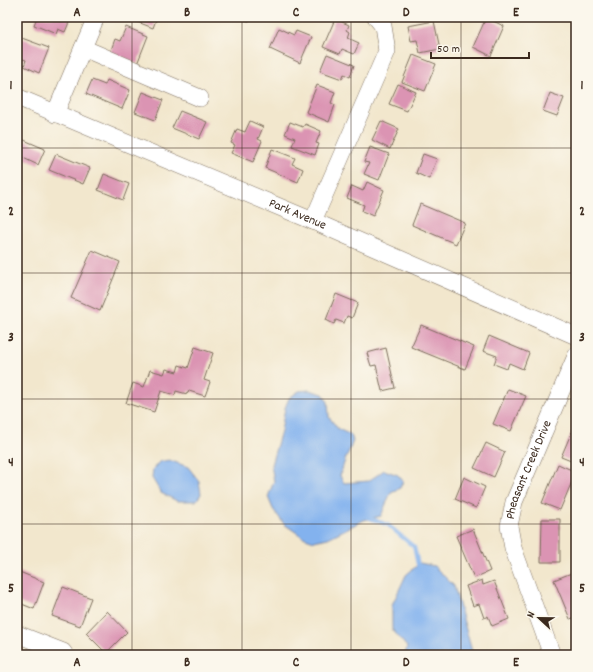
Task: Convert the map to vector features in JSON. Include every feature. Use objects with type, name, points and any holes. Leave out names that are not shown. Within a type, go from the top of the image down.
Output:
[{"type":"street","points":[[55,114],[96,17]]},
{"type":"street","points":[[313,221],[387,52],[383,26],[376,17]]},
{"type":"street","points":[[83,48],[200,98]]},
{"type":"street","name":"Park Avenue","points":[[17,97],[313,221],[576,336]]},
{"type":"street","name":"Pheasant Creek Drive","points":[[552,655],[513,548],[509,526],[514,502],[576,356]]},
{"type":"street","points":[[17,634],[63,652],[65,655]]},
{"type":"water","points":[[309,390],[323,394],[328,402],[329,417],[338,429],[351,435],[353,441],[340,476],[344,483],[369,481],[384,470],[398,475],[403,481],[400,488],[391,492],[381,516],[364,520],[328,538],[314,541],[303,537],[284,524],[273,509],[268,497],[274,481],[271,465],[281,431],[285,408],[289,398],[299,391]]},
{"type":"water","points":[[169,460],[188,467],[199,481],[201,494],[196,501],[177,501],[161,493],[152,478],[153,469],[159,462]]},
{"type":"water","points":[[420,563],[434,566],[454,586],[473,655],[405,655],[407,647],[392,629],[392,605],[406,575]]},
{"type":"building","points":[[37,17],[62,17],[70,20],[65,32],[58,29],[56,34],[34,25]]},
{"type":"building","points":[[131,17],[157,17],[153,28],[130,19]]},
{"type":"building","points":[[234,17],[250,17],[249,21]]},
{"type":"building","points":[[486,18],[504,26],[491,56],[473,47]]},
{"type":"building","points":[[335,19],[349,25],[347,30],[350,32],[348,38],[359,43],[354,54],[342,49],[340,54],[323,47]]},
{"type":"building","points":[[434,21],[440,49],[420,53],[417,40],[411,41],[408,26]]},
{"type":"building","points":[[126,27],[148,36],[137,64],[110,53],[115,39],[120,41]]},
{"type":"building","points":[[279,28],[294,35],[296,31],[311,37],[300,63],[270,49]]},
{"type":"building","points":[[19,37],[49,48],[39,73],[24,66],[26,60],[17,57],[17,43]]},
{"type":"building","points":[[327,54],[354,65],[350,77],[344,74],[342,79],[320,71]]},
{"type":"building","points":[[413,55],[436,64],[425,91],[402,82]]},
{"type":"building","points":[[92,80],[105,85],[107,80],[130,90],[122,109],[86,94]]},
{"type":"building","points":[[398,84],[416,92],[407,111],[389,104]]},
{"type":"building","points":[[317,85],[335,92],[331,103],[335,105],[329,122],[306,112]]},
{"type":"building","points":[[143,92],[163,100],[155,120],[135,112]]},
{"type":"building","points":[[550,93],[564,98],[557,116],[543,111]]},
{"type":"building","points":[[180,111],[207,122],[199,139],[172,128]]},
{"type":"building","points":[[250,121],[263,127],[258,139],[262,141],[253,162],[231,153],[235,145],[231,143],[237,129],[245,132]]},
{"type":"building","points":[[381,121],[399,129],[390,149],[372,140]]},
{"type":"building","points":[[290,122],[303,127],[305,124],[321,131],[316,143],[319,144],[315,155],[292,146],[295,138],[285,134]]},
{"type":"building","points":[[17,137],[45,149],[38,165],[17,155]]},
{"type":"building","points":[[370,147],[389,154],[379,180],[364,174],[369,163],[364,162]]},
{"type":"building","points":[[272,149],[295,158],[292,164],[303,169],[298,182],[265,168]]},
{"type":"building","points":[[56,154],[90,168],[83,184],[49,170]]},
{"type":"building","points":[[423,154],[437,159],[429,179],[416,173]]},
{"type":"building","points":[[104,174],[129,184],[123,200],[98,190]]},
{"type":"building","points":[[367,182],[384,190],[373,216],[362,211],[364,205],[347,198],[352,186],[363,191]]},
{"type":"building","points":[[420,204],[465,223],[456,244],[412,225]]},
{"type":"building","points":[[92,250],[120,262],[100,311],[71,298]]},
{"type":"building","points":[[336,294],[358,303],[352,318],[347,316],[344,323],[336,320],[334,324],[326,320]]},
{"type":"building","points":[[421,325],[474,347],[465,369],[411,347]]},
{"type":"building","points":[[489,336],[529,353],[523,369],[509,363],[507,369],[494,364],[497,356],[483,351]]},
{"type":"building","points":[[195,347],[213,353],[204,380],[210,382],[205,396],[189,391],[187,394],[176,391],[175,395],[161,391],[154,412],[126,403],[133,383],[144,387],[150,370],[164,374],[166,369],[177,372],[179,365],[188,368]]},
{"type":"building","points":[[386,348],[395,388],[382,391],[376,365],[371,366],[367,353]]},
{"type":"building","points":[[508,389],[526,396],[511,431],[493,424]]},
{"type":"building","points":[[576,422],[576,463],[561,457]]},
{"type":"building","points":[[486,443],[505,452],[494,477],[474,468]]},
{"type":"building","points":[[558,464],[576,472],[560,510],[542,503]]},
{"type":"building","points":[[464,477],[485,487],[476,508],[455,499]]},
{"type":"building","points":[[542,519],[560,519],[560,562],[541,562]]},
{"type":"building","points":[[473,529],[490,571],[474,578],[456,536]]},
{"type":"building","points":[[17,571],[44,582],[34,609],[17,602]]},
{"type":"building","points":[[574,572],[576,576],[576,617],[570,619],[554,580]]},
{"type":"building","points":[[482,580],[483,585],[494,581],[509,619],[492,626],[488,616],[484,618],[479,604],[473,606],[466,586]]},
{"type":"building","points":[[63,587],[91,598],[80,626],[52,616]]},
{"type":"building","points":[[107,611],[127,632],[106,653],[86,633]]},
{"type":"waterway","points":[[367,517],[388,525],[414,547],[419,569]]}]
